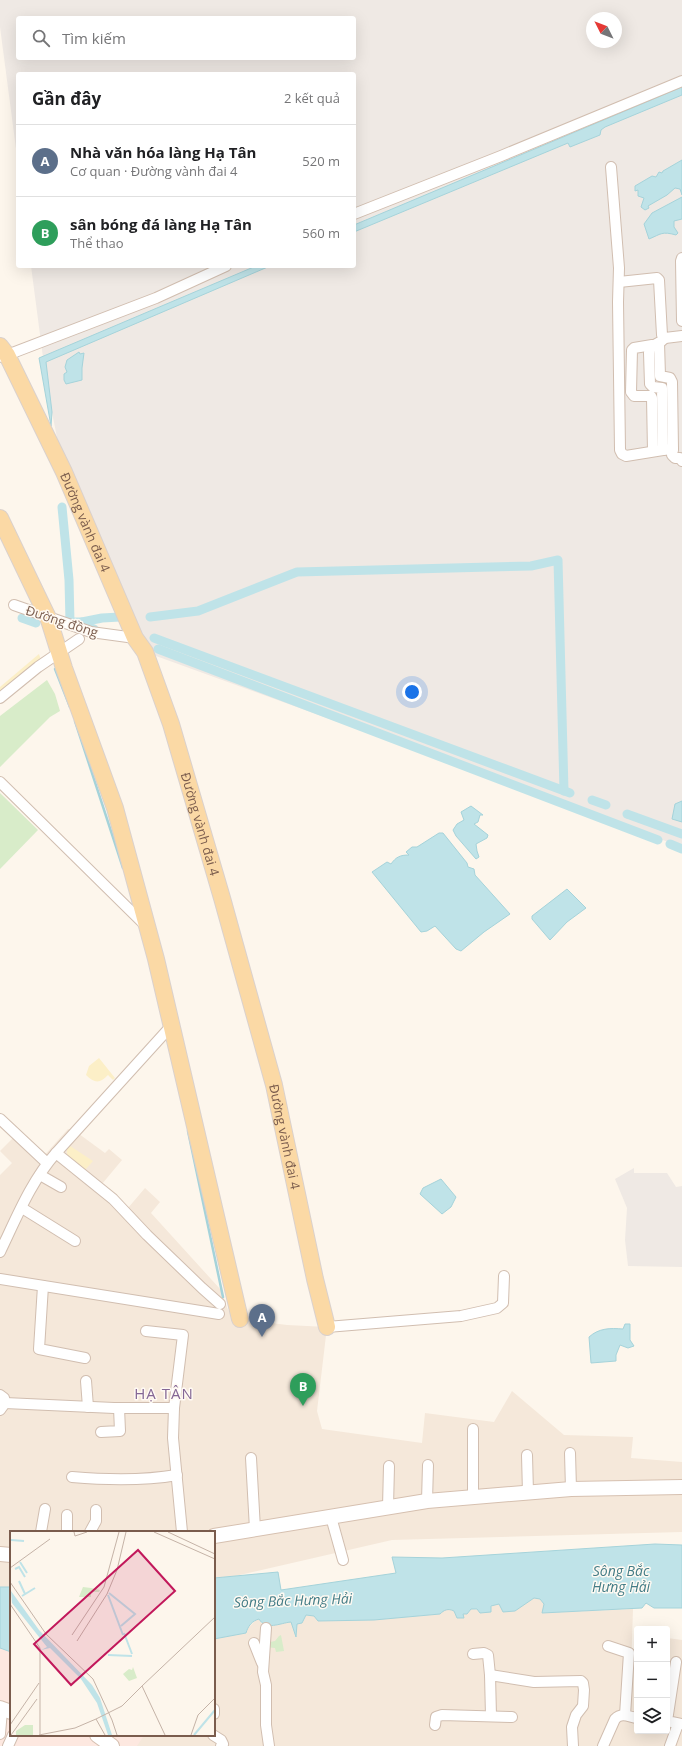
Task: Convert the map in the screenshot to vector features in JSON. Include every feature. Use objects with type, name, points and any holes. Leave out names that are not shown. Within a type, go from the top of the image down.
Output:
[{"type":"main road","name":"Đường vành đai 4","points":[[2,353],[64,472],[135,638],[145,652],[171,724],[222,898],[274,1085],[313,1271],[327,1327]]},
{"type":"main road","points":[[0,518],[48,618],[64,668],[115,808],[172,1026],[240,1318]]},
{"type":"street","points":[[356,213],[501,156],[682,81]]},
{"type":"street","points":[[611,167],[619,268],[620,450],[622,454],[626,456],[663,450],[675,458],[680,458],[682,461]]},
{"type":"street","points":[[682,258],[682,321]]},
{"type":"street","points":[[2,353],[108,317],[221,268]]},
{"type":"street","points":[[618,282],[654,278],[659,280],[659,342],[649,353],[650,384],[653,388],[662,388],[663,450]]},
{"type":"street","points":[[663,450],[651,396],[634,396],[631,392],[632,350],[634,348],[682,336]]},
{"type":"street","name":"Đường đồng","points":[[14,604],[65,624],[79,634],[91,632],[135,638]]},
{"type":"street","points":[[0,698],[38,667],[60,652],[79,634]]},
{"type":"street","points":[[0,782],[147,927]]},
{"type":"street","points":[[0,1252],[47,1163],[172,1026]]},
{"type":"street","points":[[0,1119],[47,1163]]},
{"type":"street","points":[[56,1153],[113,1199],[147,1235],[220,1304]]},
{"type":"street","points":[[40,1176],[61,1187]]},
{"type":"street","points":[[22,1208],[75,1241]]},
{"type":"street","points":[[327,1327],[461,1316],[497,1308],[503,1303],[504,1276]]},
{"type":"street","points":[[0,1279],[219,1314]]},
{"type":"street","points":[[43,1286],[39,1349],[86,1358]]},
{"type":"street","points":[[146,1331],[183,1335],[174,1408],[173,1438],[182,1531]]},
{"type":"street","points":[[86,1381],[88,1407]]},
{"type":"street","points":[[2,1402],[88,1407],[174,1408]]},
{"type":"street","points":[[101,1432],[120,1431],[119,1408]]},
{"type":"street","points":[[472,1429],[473,1498]]},
{"type":"street","points":[[570,1453],[571,1488]]},
{"type":"street","points":[[527,1454],[528,1492]]},
{"type":"street","points":[[251,1458],[255,1529]]},
{"type":"street","points":[[427,1502],[428,1465]]},
{"type":"street","points":[[388,1507],[389,1466]]},
{"type":"street","points":[[72,1477],[95,1479],[136,1479],[176,1475]]},
{"type":"street","points":[[215,1536],[388,1507],[427,1502],[571,1488],[682,1487]]},
{"type":"street","points":[[41,1531],[45,1509]]},
{"type":"street","points":[[91,1531],[96,1521],[96,1510]]},
{"type":"street","points":[[67,1515],[67,1531]]},
{"type":"street","points":[[331,1517],[343,1560]]},
{"type":"street","points":[[0,1554],[10,1555]]},
{"type":"street","points":[[266,1628],[263,1672],[266,1685],[266,1724],[269,1746]]},
{"type":"street","points":[[254,1643],[263,1665]]},
{"type":"street","points":[[608,1646],[629,1653],[626,1715]]},
{"type":"street","points":[[473,1654],[484,1653],[488,1655],[491,1716]]},
{"type":"street","points":[[670,1746],[680,1724],[667,1721],[676,1662]]},
{"type":"street","points":[[490,1675],[534,1682],[581,1681],[583,1683],[584,1690],[583,1706],[576,1715],[572,1728],[573,1746]]},
{"type":"street","points":[[0,1734],[4,1710]]},
{"type":"street","points":[[435,1725],[436,1717],[442,1715],[512,1717]]},
{"type":"street","points":[[603,1746],[615,1719],[618,1716],[626,1715],[634,1717]]},
{"type":"street","points":[[8,1746],[13,1736]]},
{"type":"street","points":[[98,1736],[112,1746]]},
{"type":"street","points":[[215,1736],[221,1740],[223,1744],[221,1746]]},
{"type":"shaded area","points":[[0,0],[682,0],[682,847],[145,652],[64,472],[47,388],[31,268],[356,268],[356,72],[16,72],[16,149],[0,27]]},
{"type":"shaded area","points":[[68,1129],[75,1131],[105,1153],[109,1149],[122,1160],[102,1184],[128,1208],[145,1188],[160,1202],[151,1213],[221,1290],[228,1310],[240,1319],[287,1325],[327,1327],[317,1411],[322,1429],[422,1443],[425,1413],[494,1422],[512,1391],[564,1435],[633,1437],[631,1458],[682,1462],[682,1532],[392,1540],[235,1576],[215,1578],[215,1531],[10,1531],[10,1587],[0,1587],[0,1175],[12,1163],[0,1151],[16,1135],[41,1159]]},
{"type":"shaded area","points":[[634,1168],[634,1173],[667,1173],[676,1187],[682,1186],[682,1267],[628,1266],[625,1240],[627,1208],[615,1179]]},
{"type":"shaded area","points":[[534,1598],[540,1599],[544,1604],[543,1613],[633,1609],[631,1671],[634,1672],[634,1734],[670,1734],[670,1638],[682,1640],[682,1746],[0,1746],[0,1648],[10,1652],[10,1736],[215,1736],[215,1639],[246,1633],[248,1628],[256,1620],[259,1619],[262,1624],[267,1627],[291,1621],[296,1636],[297,1624],[302,1623],[305,1615],[314,1616],[318,1621],[374,1620],[439,1614],[445,1609],[451,1609],[458,1618],[463,1618],[463,1614],[467,1614],[471,1609],[491,1612],[490,1608],[495,1604],[499,1604],[502,1608],[524,1605]]},
{"type":"shaded area","points":[[0,1648],[10,1652],[10,1736],[143,1737],[137,1746],[0,1746]]},
{"type":"green space","points":[[47,680],[55,694],[60,711],[50,717],[0,767],[0,716]]},
{"type":"green space","points":[[0,793],[38,830],[0,869]]},
{"type":"green space","points":[[281,1635],[284,1651],[276,1652],[275,1648],[265,1647],[270,1654],[264,1655],[265,1643],[275,1641]]},
{"type":"sand","points":[[39,654],[41,660],[0,693],[0,687]]},
{"type":"sand","points":[[99,1058],[115,1078],[113,1080],[108,1075],[100,1081],[94,1081],[86,1075],[89,1066]]},
{"type":"sand","points":[[70,1146],[93,1161],[85,1170],[67,1157],[67,1148]]},
{"type":"water","points":[[682,87],[682,95],[605,127],[601,130],[600,135],[570,147],[568,143],[356,231],[356,224]]},
{"type":"water","points":[[682,160],[682,195],[680,189],[675,188],[667,195],[648,206],[649,208],[645,210],[641,207],[644,198],[638,196],[638,190],[635,191],[635,186],[652,176],[656,177],[659,172],[662,173]]},
{"type":"water","points":[[682,197],[682,219],[674,221],[674,227],[678,233],[676,235],[668,233],[662,234],[649,239],[644,224],[652,213]]},
{"type":"water","points":[[251,268],[265,268],[46,362],[52,412],[51,426],[39,358]]},
{"type":"water","points":[[79,352],[80,354],[84,353],[82,380],[66,384],[64,374],[67,372],[65,367],[67,360]]},
{"type":"water","points":[[682,801],[682,822],[672,819],[675,804]]},
{"type":"water","points":[[471,806],[483,815],[480,815],[478,822],[474,824],[488,835],[487,838],[476,844],[479,857],[476,859],[456,836],[453,830],[457,824],[464,820],[461,812]]},
{"type":"water","points":[[439,833],[443,833],[467,863],[468,867],[474,869],[475,875],[510,914],[484,932],[461,951],[456,949],[435,926],[427,931],[421,932],[372,872],[387,862],[391,864],[398,857],[409,855],[406,852],[412,847],[417,847]]},
{"type":"water","points":[[567,889],[586,908],[567,922],[550,940],[532,919],[532,916]]},
{"type":"water","points":[[441,1179],[456,1197],[451,1207],[442,1214],[420,1194],[423,1188]]},
{"type":"water","points":[[625,1324],[630,1324],[630,1340],[634,1346],[628,1348],[620,1345],[616,1355],[616,1361],[591,1363],[589,1337],[605,1329],[623,1329]]},
{"type":"water","name":"Sông Bắc Hưng Hải","points":[[655,1544],[682,1545],[682,1608],[654,1608],[646,1603],[642,1608],[542,1613],[544,1604],[540,1599],[534,1598],[515,1611],[503,1612],[499,1604],[491,1606],[491,1612],[480,1613],[477,1609],[471,1609],[467,1614],[463,1614],[464,1618],[457,1618],[452,1610],[445,1611],[440,1614],[374,1620],[318,1621],[314,1616],[306,1615],[302,1623],[297,1624],[296,1637],[291,1622],[265,1625],[259,1619],[251,1624],[246,1633],[215,1639],[215,1578],[278,1572],[281,1590],[396,1573],[392,1557],[442,1558]]},
{"type":"water","points":[[0,1587],[10,1587],[10,1652],[0,1648]]},
{"type":"waterway","points":[[62,507],[69,580],[70,622]]},
{"type":"waterway","points":[[150,617],[198,611],[297,572],[531,566],[558,560],[564,791]]},
{"type":"waterway","points":[[82,622],[102,618],[120,617]]},
{"type":"waterway","points":[[22,618],[36,623]]},
{"type":"waterway","points":[[66,621],[82,622],[88,627],[94,629]]},
{"type":"waterway","points":[[154,638],[570,793]]},
{"type":"waterway","points":[[158,649],[658,840]]},
{"type":"waterway","points":[[55,669],[70,707]]},
{"type":"waterway","points":[[75,721],[123,868]]},
{"type":"waterway","points":[[592,800],[606,805]]},
{"type":"waterway","points":[[627,814],[682,834]]},
{"type":"waterway","points":[[670,844],[682,849]]},
{"type":"waterway","points":[[188,1131],[223,1297]]},
{"type":"place","name":"Nhà văn hóa làng Hạ Tân","points":[[262,1337]]},
{"type":"place","name":"sân bóng đá làng Hạ Tân","points":[[303,1406]]},
{"type":"district","name":"HẠ TÂN","points":[[164,1393]]}]
